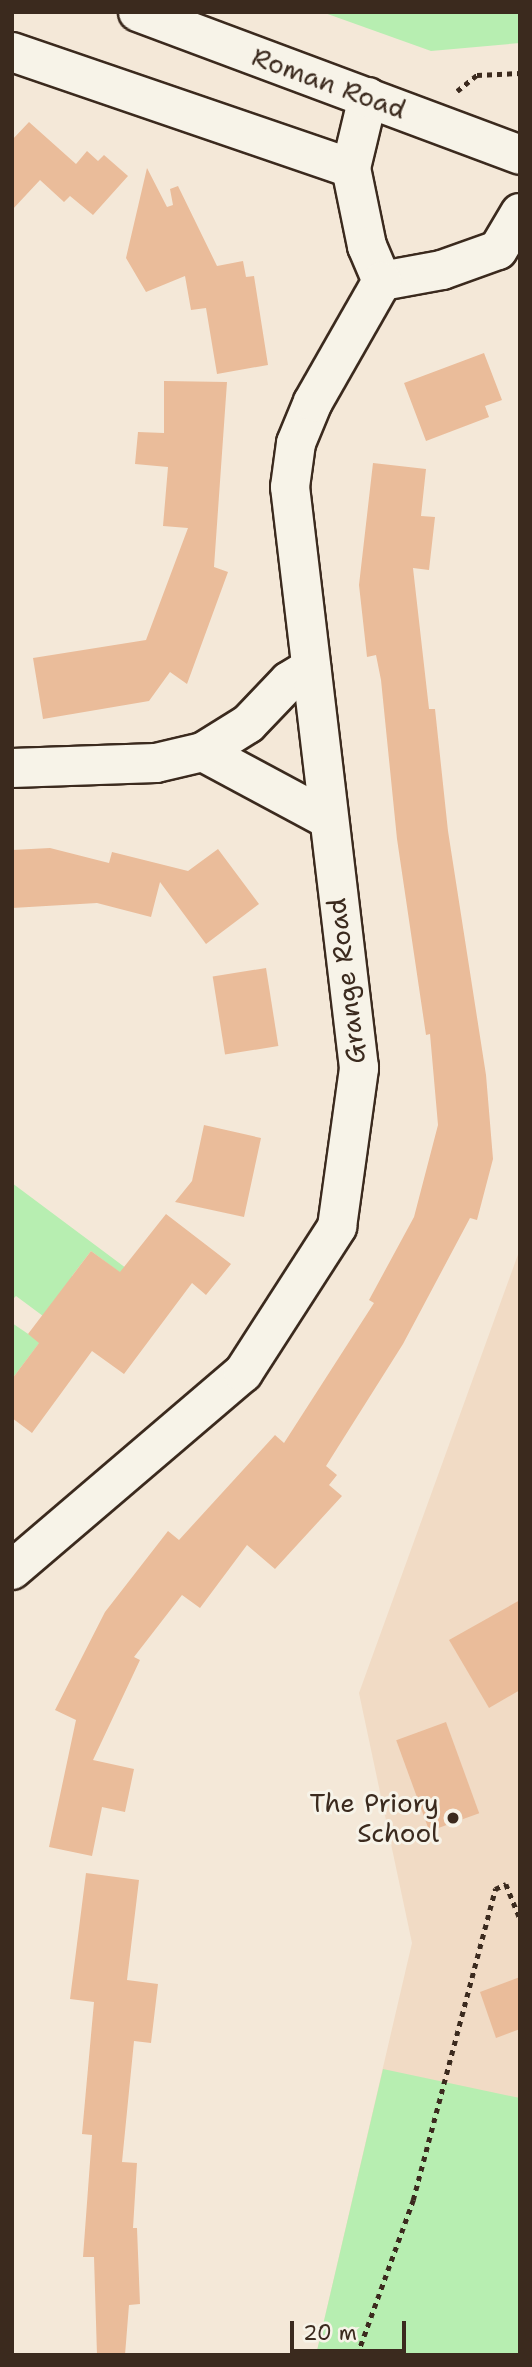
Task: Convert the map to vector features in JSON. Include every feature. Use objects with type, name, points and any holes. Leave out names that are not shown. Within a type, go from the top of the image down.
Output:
[{"type":"street","name":"Roman Road","points":[[138,12],[520,155]]},
{"type":"street","points":[[12,52],[351,168]]},
{"type":"street","points":[[368,97],[351,168],[367,246],[382,281],[509,254],[520,213]]},
{"type":"street","name":"Grange Road","points":[[12,1570],[243,1373],[337,1227],[359,1068],[326,818],[290,488],[296,443],[313,402],[382,281]]},
{"type":"street","points":[[12,768],[156,763],[203,752],[248,724],[289,681],[310,668]]},
{"type":"street","points":[[203,752],[326,818]]},
{"type":"path","points":[[424,118],[477,75],[520,73]]},
{"type":"path","points":[[357,2355],[412,2200],[495,1889],[506,1884],[520,1918]]},
{"type":"shaded area","name":"The Priory School","points":[[520,1249],[520,2355],[316,2355],[412,1943],[359,1693]]},
{"type":"green space","points":[[322,12],[520,12],[520,43],[431,51]]},
{"type":"green space","points":[[12,1183],[146,1283],[142,1289],[91,1251],[72,1276],[94,1292],[43,1316],[16,1296],[12,1300]]},
{"type":"green space","points":[[12,1323],[40,1342],[12,1379]]},
{"type":"green space","points":[[383,2069],[520,2098],[520,2355],[316,2355]]},
{"type":"building","points":[[29,122],[76,164],[87,151],[98,161],[104,155],[128,176],[93,215],[70,196],[64,202],[40,180],[12,210],[12,140]]},
{"type":"building","points":[[147,168],[167,207],[173,205],[170,189],[178,186],[217,266],[243,261],[246,277],[254,276],[268,365],[217,374],[206,308],[191,310],[185,276],[146,292],[126,258]]},
{"type":"building","points":[[484,353],[502,400],[485,406],[489,417],[426,441],[404,383]]},
{"type":"building","points":[[164,381],[227,382],[214,567],[228,572],[187,684],[170,672],[149,701],[43,719],[33,658],[146,640],[188,528],[163,526],[168,467],[135,464],[138,432],[164,433]]},
{"type":"building","points":[[373,463],[426,469],[421,516],[435,517],[429,570],[413,568],[429,709],[435,709],[448,831],[486,1075],[493,1159],[477,1220],[470,1218],[403,1344],[326,1466],[337,1475],[329,1485],[342,1496],[275,1569],[247,1545],[200,1608],[182,1595],[134,1657],[140,1660],[93,1760],[134,1769],[125,1812],[102,1807],[92,1856],[49,1847],[76,1720],[55,1710],[105,1612],[168,1531],[179,1540],[275,1435],[284,1443],[374,1303],[369,1300],[414,1217],[438,1125],[430,1034],[426,1035],[397,839],[381,680],[376,655],[367,657],[359,585]]},
{"type":"building","points":[[50,848],[109,863],[112,852],[188,871],[218,849],[259,904],[206,944],[160,882],[151,917],[97,903],[12,908],[12,850]]},
{"type":"building","points":[[266,968],[278,1046],[225,1054],[213,976]]},
{"type":"building","points":[[204,1125],[261,1138],[244,1217],[175,1202],[192,1181]]},
{"type":"building","points":[[166,1214],[231,1264],[206,1295],[192,1283],[124,1374],[92,1351],[32,1433],[12,1418],[12,1379],[39,1343],[28,1334],[91,1251],[120,1272]]},
{"type":"building","points":[[520,1600],[520,1690],[489,1708],[449,1640]]},
{"type":"building","points":[[446,1722],[479,1813],[429,1831],[396,1740]]},
{"type":"building","points":[[86,1873],[139,1880],[127,1980],[158,1984],[151,2043],[134,2041],[122,2162],[137,2163],[133,2228],[137,2228],[140,2304],[129,2305],[125,2355],[97,2355],[94,2257],[83,2257],[92,2135],[82,2134],[94,2002],[70,1999]]},
{"type":"building","points":[[520,1977],[520,2029],[496,2038],[480,1992]]},
{"type":"place","name":"The Priory School","points":[[453,1818]]}]
